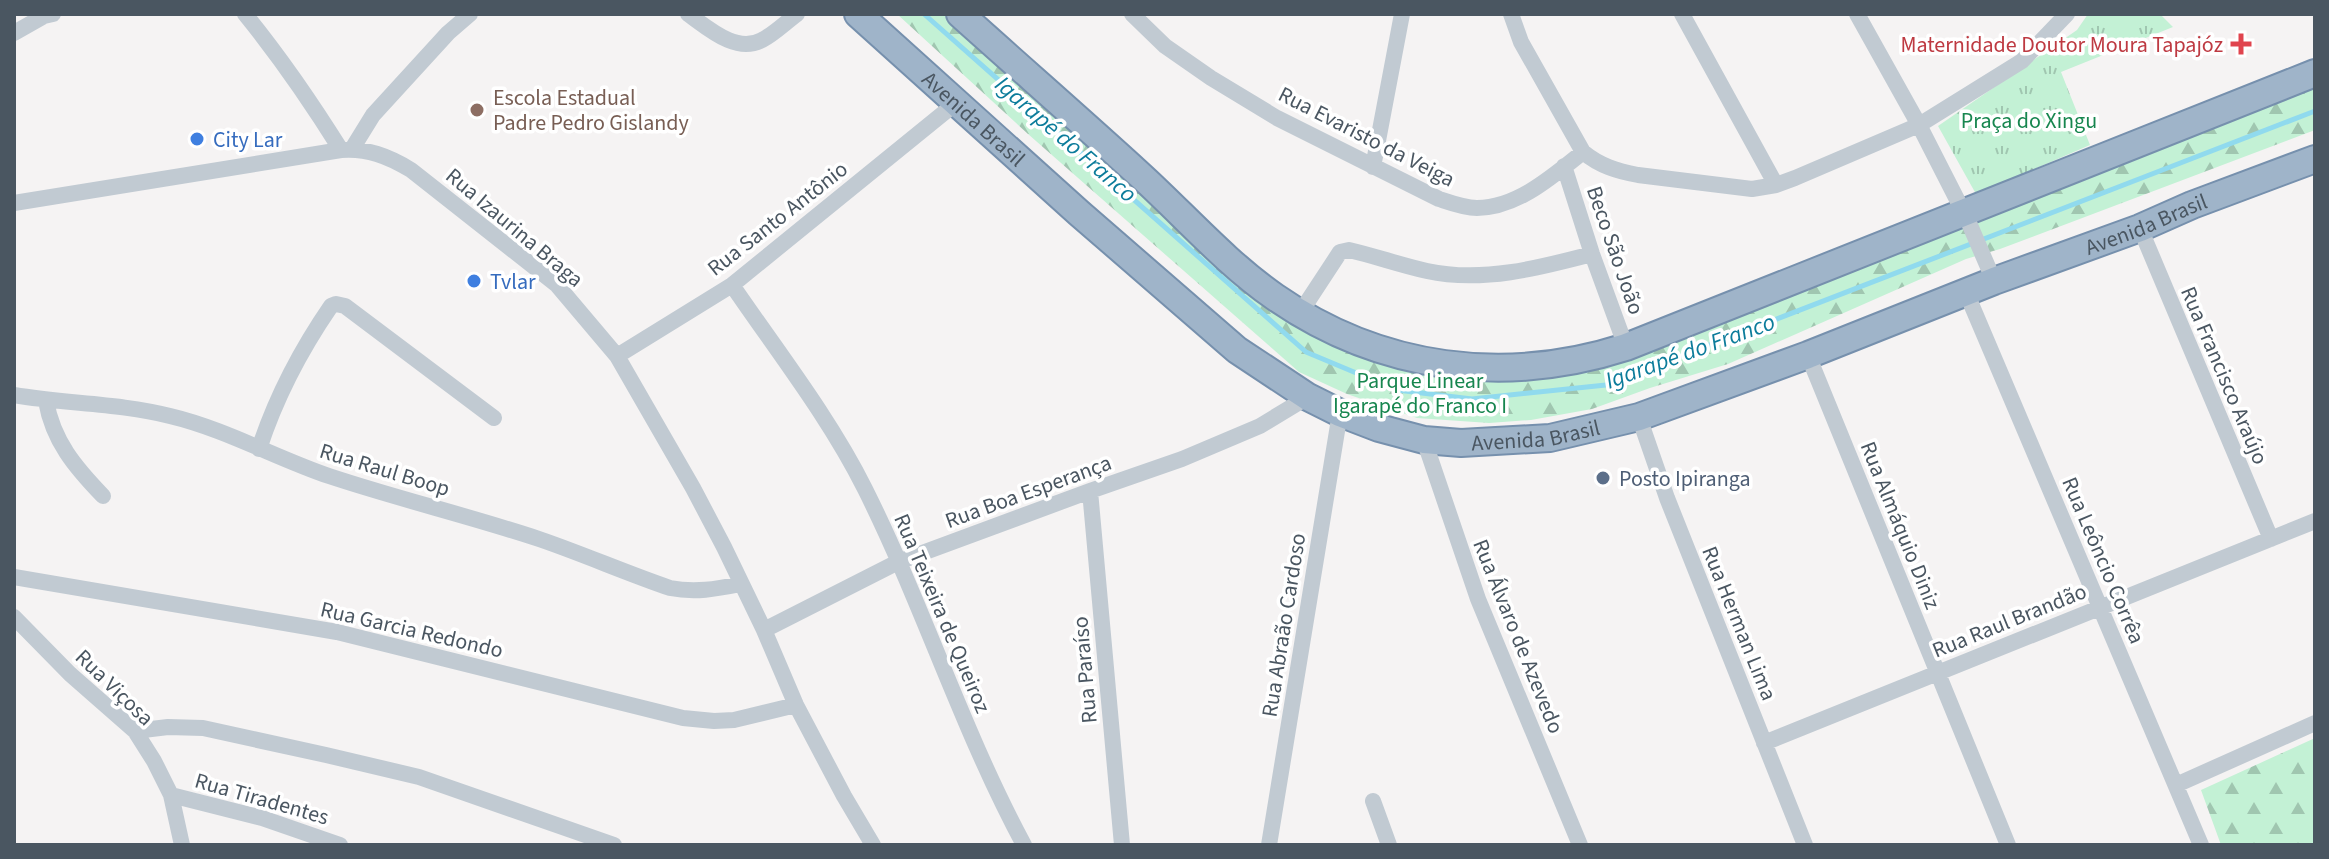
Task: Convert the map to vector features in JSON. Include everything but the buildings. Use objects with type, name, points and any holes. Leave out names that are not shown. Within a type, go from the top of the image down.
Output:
[{"type":"highway","name":"Avenida Brasil","points":[[858,14],[1237,350],[1308,397],[1340,413],[1424,440],[1461,443],[1550,438],[1639,417],[1808,355],[1966,292],[1990,274],[2140,228],[2192,205],[2313,165]]},
{"type":"highway","points":[[960,14],[1273,296],[1332,330],[1369,345],[1464,367],[1494,369],[1539,367],[1594,357],[1626,347],[1966,218],[2315,73]]},
{"type":"street","points":[[14,33],[53,14]]},
{"type":"street","points":[[245,14],[346,150],[373,115],[448,33],[470,14]]},
{"type":"street","points":[[688,14],[726,40],[750,44],[761,41],[797,14]]},
{"type":"street","name":"Rua Evaristo da Veiga","points":[[1132,14],[1165,46],[1277,118],[1439,199],[1475,208],[1496,206],[1516,199],[1583,152]]},
{"type":"street","points":[[1373,167],[1402,14]]},
{"type":"street","points":[[1511,14],[1521,42],[1583,152],[1607,168],[1630,174],[1752,189],[1776,185],[1919,125],[2022,61],[2067,14]]},
{"type":"street","points":[[1682,14],[1776,185]]},
{"type":"street","points":[[1857,14],[1919,125],[1966,218],[1990,274]]},
{"type":"street","name":"Rua Santo Antônio","points":[[617,356],[732,285],[956,103]]},
{"type":"street","name":"Rua Izaurina Braga","points":[[14,203],[346,150],[383,155],[411,170],[557,285],[617,356],[693,488],[764,630],[796,705],[873,845]]},
{"type":"street","name":"Beco São João","points":[[1564,166],[1626,347]]},
{"type":"street","name":"Rua Francisco Araújo","points":[[2140,228],[2271,539]]},
{"type":"street","points":[[1300,313],[1340,252],[1349,250],[1430,272],[1475,275],[1534,269],[1592,254]]},
{"type":"street","name":"Rua Teixeira de Queiroz","points":[[732,285],[827,425],[864,487],[1024,845]]},
{"type":"street","name":"Rua Leôncio Corrêa","points":[[1966,292],[2201,845]]},
{"type":"street","points":[[259,449],[280,392],[305,343],[331,306],[336,304],[345,306],[494,418]]},
{"type":"street","name":"Rua Almáquio Diniz","points":[[1808,355],[2008,845]]},
{"type":"street","name":"Rua Raul Boop","points":[[14,395],[46,401],[122,406],[171,416],[217,430],[332,477],[537,539],[670,588],[688,592],[741,584]]},
{"type":"street","name":"Rua Boa Esperança","points":[[764,630],[898,562],[1182,459],[1260,426],[1308,397]]},
{"type":"street","points":[[46,401],[61,446],[103,496]]},
{"type":"street","name":"Rua Abraão Cardoso","points":[[1269,845],[1340,413]]},
{"type":"street","name":"Rua Herman Lima","points":[[1639,417],[1667,498],[1805,845]]},
{"type":"street","name":"Rua Álvaro de Azevedo","points":[[1424,440],[1478,599],[1580,845]]},
{"type":"street","name":"Rua Paraíso","points":[[1090,491],[1122,845]]},
{"type":"street","name":"Rua Raul Brandão","points":[[1764,743],[2315,521]]},
{"type":"street","name":"Rua Garcia Redondo","points":[[14,577],[337,632],[683,718],[734,720],[796,705]]},
{"type":"street","name":"Rua Viçosa","points":[[14,617],[70,674],[135,731],[171,795],[182,845]]},
{"type":"street","points":[[2176,785],[2315,723]]},
{"type":"street","points":[[135,731],[168,727],[203,728],[342,758],[419,777],[614,845]]},
{"type":"street","name":"Rua Tiradentes","points":[[171,795],[262,818],[340,845]]},
{"type":"street","points":[[1373,801],[1389,845]]},
{"type":"green space","name":"Parque Linear Igarapé do Franco I","points":[[897,14],[956,14],[1323,333],[1504,376],[2173,145],[2315,84],[2315,130],[2000,249],[1966,259],[1728,364],[1592,409],[1531,420],[1489,423],[1417,418],[1347,394],[1299,372],[1028,134]]},
{"type":"green space","name":"Praça do Xingu","points":[[2088,14],[2160,14],[2173,27],[2061,72],[2090,145],[1976,194],[1938,126],[2077,30]]},
{"type":"green space","points":[[2315,738],[2315,845],[2221,845],[2201,790]]},
{"type":"waterway","name":"Igarapé do Franco","points":[[924,14],[1306,352],[1397,390],[1472,399],[1606,385],[2315,111]]},
{"type":"place","name":"Maternidade Doutor Moura Tapajóz","points":[[2241,44]]},
{"type":"place","name":"Escola Estadual Padre Pedro Gislandy","points":[[477,110]]},
{"type":"place","name":"City Lar","points":[[197,139]]},
{"type":"place","name":"Tvlar","points":[[474,281]]},
{"type":"place","name":"Posto Ipiranga","points":[[1603,478]]}]
